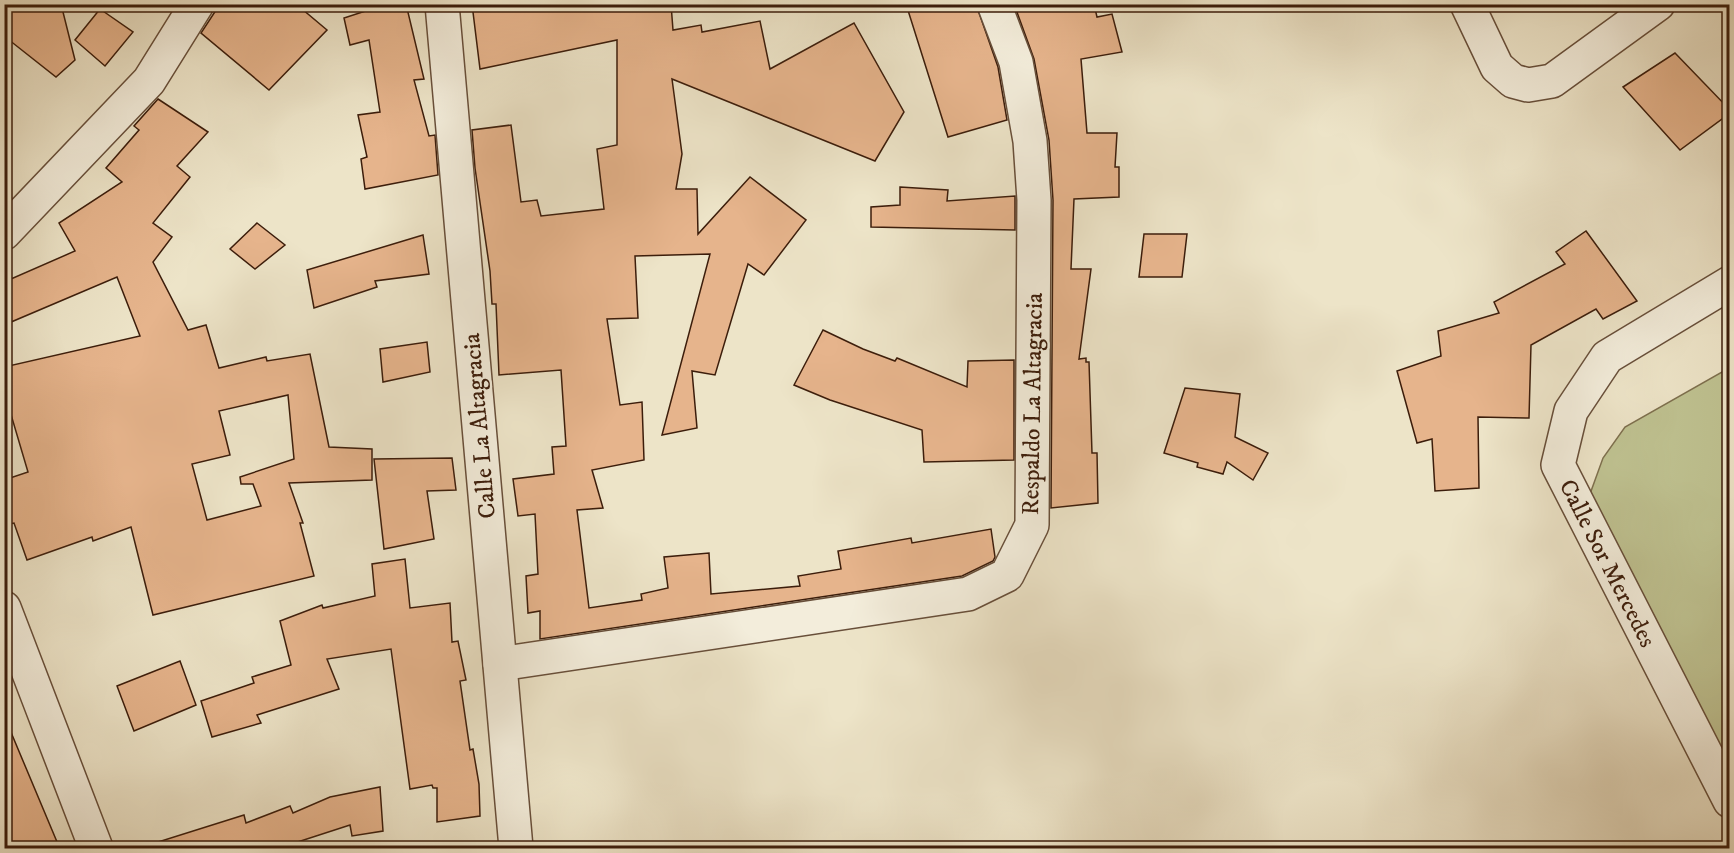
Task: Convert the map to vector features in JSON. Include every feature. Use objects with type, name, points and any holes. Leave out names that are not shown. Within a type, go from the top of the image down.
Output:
[{"type":"street","points":[[4,233],[149,81],[197,4]]},
{"type":"street","name":"Calle La Altagracia","points":[[442,4],[516,849]]},
{"type":"street","name":"Respaldo La Altagracia","points":[[500,664],[900,606],[968,594],[1007,575],[1032,525],[1034,200],[1030,141],[1017,62],[994,4]]},
{"type":"street","points":[[1467,4],[1497,67],[1513,81],[1528,85],[1552,81],[1658,4]]},
{"type":"street","name":"Calle Sor Mercedes","points":[[1730,283],[1606,357],[1571,411],[1558,465],[1730,801]]},
{"type":"street","points":[[4,608],[96,849]]},
{"type":"green space","points":[[1729,368],[1729,764],[1590,494],[1603,458],[1625,427]]},
{"type":"building","points":[[4,4],[61,4],[75,60],[56,77],[4,36]]},
{"type":"building","points":[[220,4],[296,4],[327,30],[269,90],[201,33]]},
{"type":"building","points":[[387,4],[406,4],[424,79],[414,80],[429,136],[435,135],[438,175],[365,189],[361,159],[367,157],[358,115],[380,112],[369,40],[350,45],[344,18]]},
{"type":"building","points":[[472,4],[671,4],[673,30],[701,25],[702,32],[760,21],[770,69],[854,23],[904,112],[875,161],[672,79],[682,154],[676,189],[697,189],[698,234],[750,177],[806,220],[764,275],[748,264],[715,375],[692,371],[697,428],[662,435],[710,254],[635,256],[638,318],[607,319],[620,405],[642,402],[644,460],[592,470],[603,508],[577,510],[589,608],[642,600],[641,594],[668,588],[664,557],[709,553],[711,594],[800,586],[798,576],[841,569],[838,551],[911,538],[912,543],[991,529],[995,557],[993,561],[962,576],[540,639],[540,611],[528,613],[526,576],[538,574],[535,514],[518,516],[513,479],[554,474],[552,447],[566,446],[561,370],[499,375],[496,304],[492,304],[472,130],[511,125],[521,202],[537,200],[541,216],[604,209],[597,149],[617,145],[617,40],[480,69]]},
{"type":"building","points":[[906,4],[976,4],[998,67],[1007,120],[948,137]]},
{"type":"building","points":[[1014,4],[1094,4],[1097,17],[1112,14],[1122,52],[1081,59],[1087,133],[1117,133],[1115,167],[1119,167],[1119,197],[1074,199],[1071,269],[1091,269],[1079,359],[1086,358],[1086,362],[1089,362],[1092,453],[1097,453],[1098,503],[1051,508],[1053,200],[1049,140],[1034,59]]},
{"type":"building","points":[[100,9],[133,32],[105,66],[75,40]]},
{"type":"building","points":[[1675,53],[1730,110],[1730,113],[1680,150],[1623,87]]},
{"type":"building","points":[[158,99],[208,132],[177,166],[190,177],[153,223],[172,237],[153,262],[188,330],[206,325],[219,368],[266,357],[267,361],[310,354],[329,447],[372,449],[372,480],[289,483],[303,523],[300,523],[314,576],[153,615],[131,527],[93,541],[92,537],[27,560],[14,523],[9,524],[4,509],[4,480],[28,472],[4,391],[4,367],[140,336],[117,277],[4,325],[4,282],[75,251],[59,223],[122,182],[106,168],[139,130],[134,126]],"holes":[[[288,395],[294,459],[240,477],[241,484],[253,484],[261,506],[207,520],[192,464],[230,455],[219,411]]]},
{"type":"building","points":[[900,187],[948,190],[947,201],[1015,196],[1015,230],[871,227],[871,207],[900,205]]},
{"type":"building","points":[[257,223],[285,245],[255,269],[230,249]]},
{"type":"building","points":[[1586,231],[1637,301],[1603,319],[1596,309],[1531,345],[1529,418],[1478,417],[1479,488],[1435,491],[1432,439],[1417,443],[1397,371],[1441,356],[1438,331],[1499,313],[1494,302],[1565,264],[1556,252]]},
{"type":"building","points":[[1144,234],[1187,234],[1182,277],[1139,277]]},
{"type":"building","points":[[423,235],[429,274],[375,281],[377,287],[314,308],[307,270]]},
{"type":"building","points":[[823,330],[863,349],[895,361],[897,358],[967,387],[968,361],[1014,360],[1014,460],[924,462],[922,430],[830,400],[794,385]]},
{"type":"building","points":[[427,342],[430,372],[383,382],[380,349]]},
{"type":"building","points":[[1185,388],[1240,394],[1235,437],[1268,453],[1253,480],[1227,462],[1223,474],[1197,467],[1198,463],[1164,453]]},
{"type":"building","points":[[452,458],[456,490],[427,491],[434,539],[384,549],[374,459]]},
{"type":"building","points":[[405,559],[410,608],[450,603],[452,642],[458,641],[466,680],[460,681],[470,750],[473,749],[479,784],[480,816],[437,822],[437,788],[433,788],[432,785],[410,789],[391,649],[327,659],[339,689],[257,715],[261,723],[212,737],[201,701],[254,683],[252,677],[291,665],[280,621],[322,605],[323,608],[375,596],[372,564]]},
{"type":"building","points":[[180,661],[196,705],[134,731],[117,686]]},
{"type":"building","points":[[5,718],[60,849],[4,849]]},
{"type":"building","points":[[380,787],[383,831],[352,836],[350,825],[276,849],[159,849],[158,842],[244,815],[246,823],[290,806],[293,813],[330,797]]}]
